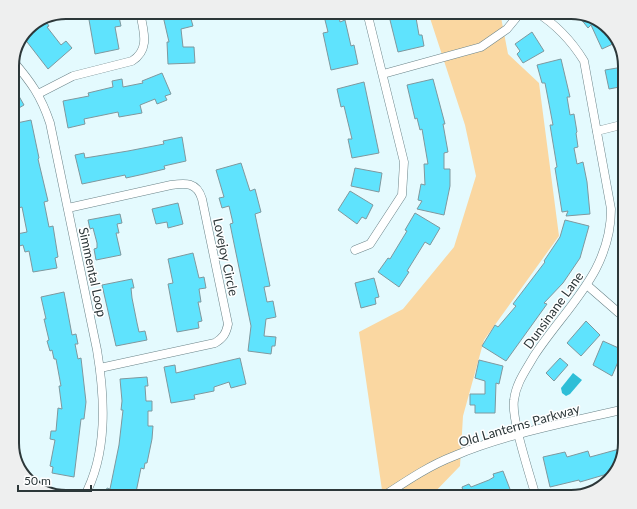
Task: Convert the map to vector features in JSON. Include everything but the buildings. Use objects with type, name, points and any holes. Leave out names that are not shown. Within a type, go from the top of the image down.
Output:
[{"type":"street","points":[[38,94],[73,76],[132,61],[138,57],[144,50],[145,41],[141,19]]},
{"type":"street","points":[[354,250],[370,244],[402,195],[404,162],[369,19]]},
{"type":"street","points":[[383,74],[481,48],[507,29],[515,19]]},
{"type":"street","name":"Dunsinane Lane","points":[[534,490],[520,435],[514,400],[520,378],[546,338],[588,286],[604,252],[611,228],[611,209],[584,61],[573,43],[553,22],[548,19]]},
{"type":"street","name":"Simmental Loop","points":[[19,69],[42,100],[50,123],[100,368],[103,409],[101,437],[88,490]]},
{"type":"street","points":[[597,131],[618,126]]},
{"type":"street","name":"Lovejoy Circle","points":[[68,208],[171,185],[186,183],[194,186],[200,192],[202,199],[228,324],[227,332],[222,339],[215,343],[100,368]]},
{"type":"street","points":[[588,286],[618,313]]},
{"type":"street","name":"Old Lanterns Parkway","points":[[393,490],[418,474],[453,456],[480,446],[618,411]]},
{"type":"shaded area","points":[[430,19],[501,19],[508,54],[539,83],[559,236],[484,340],[463,416],[460,466],[437,490],[382,490],[359,332],[403,309],[454,247],[476,176],[465,125]]},
{"type":"water","points":[[573,373],[582,380],[570,394],[566,396],[562,393],[561,388]]}]
